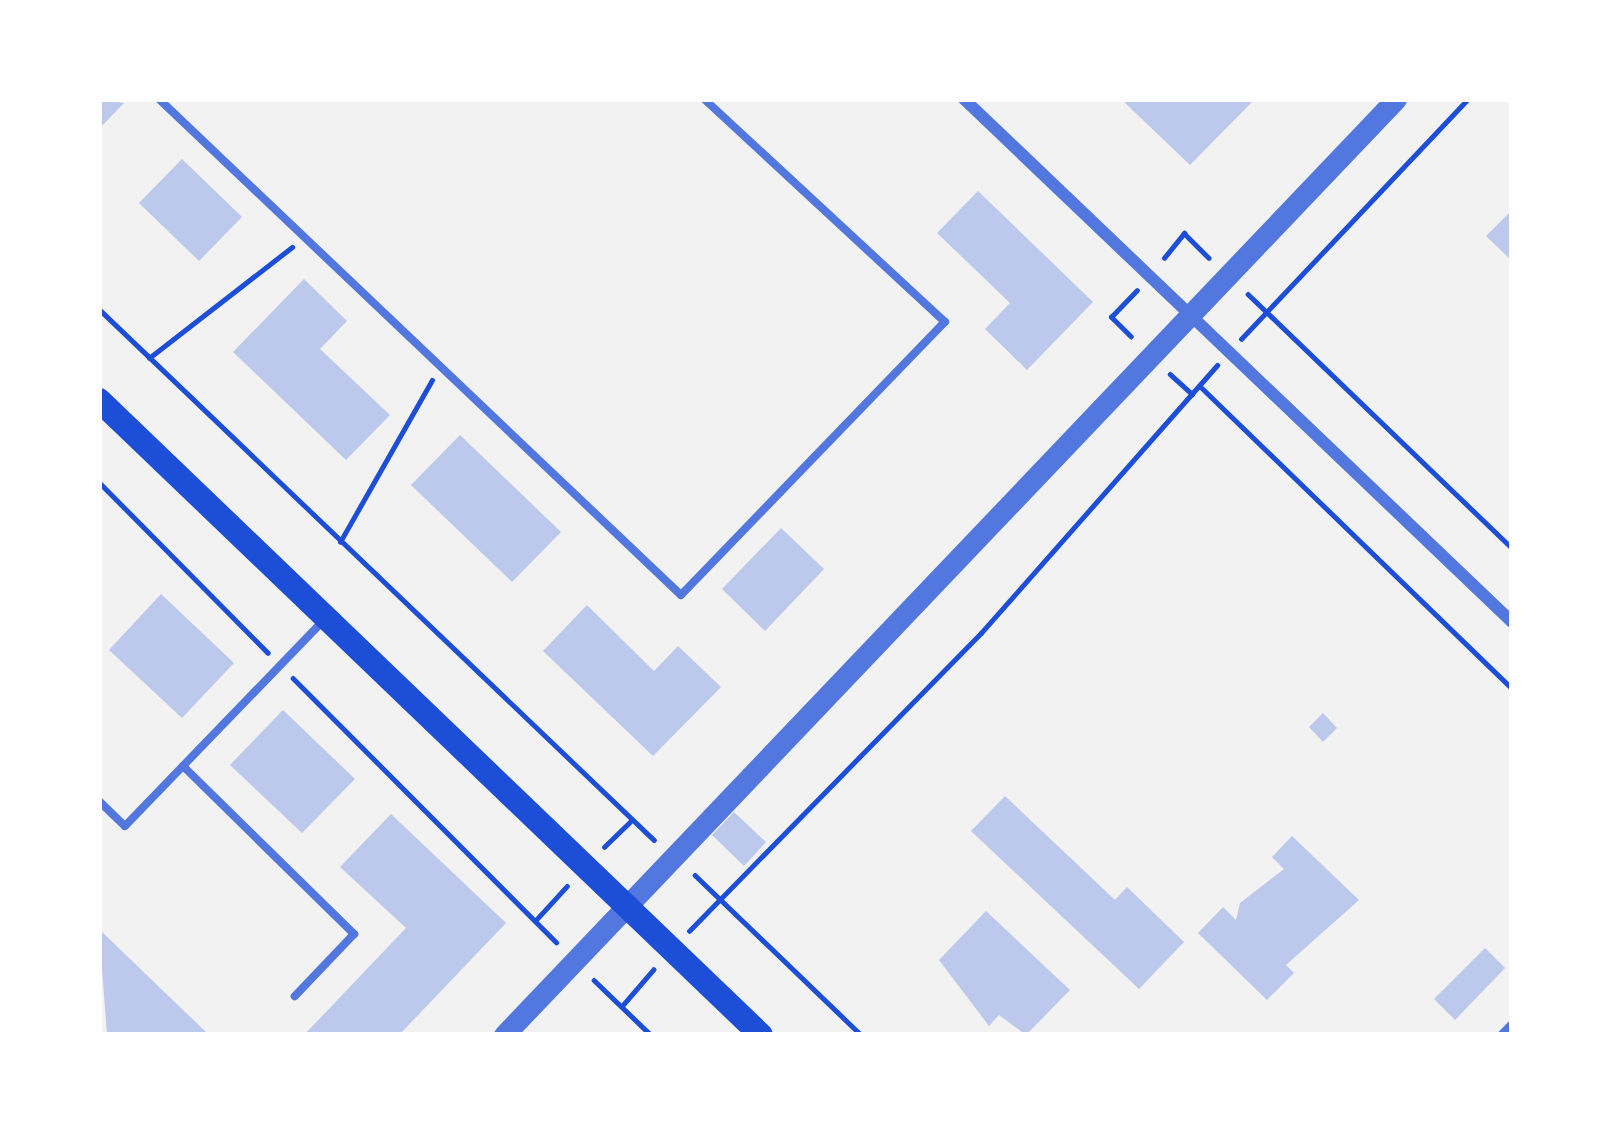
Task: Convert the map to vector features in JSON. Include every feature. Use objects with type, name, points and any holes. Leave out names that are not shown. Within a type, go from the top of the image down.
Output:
[{"type":"main road","points":[[99,400],[761,1035]]},
{"type":"street","points":[[964,99],[1512,622]]},
{"type":"street","points":[[504,1035],[1396,99]]},
{"type":"lane","points":[[159,99],[681,595],[945,322],[704,99]]},
{"type":"lane","points":[[99,801],[125,826],[326,617]]},
{"type":"lane","points":[[183,766],[354,934],[296,996]]},
{"type":"lane","points":[[1501,1035],[1512,1024]]},
{"type":"path","points":[[720,899],[981,633],[1229,351],[1468,99]]},
{"type":"path","points":[[149,358],[304,238]]},
{"type":"path","points":[[99,309],[862,1035]]},
{"type":"path","points":[[1267,311],[1512,548]]},
{"type":"path","points":[[340,542],[440,366]]},
{"type":"path","points":[[1199,385],[1512,688]]},
{"type":"path","points":[[99,482],[651,1035]]},
{"type":"building","points":[[99,99],[124,103],[99,129]]},
{"type":"building","points":[[1121,99],[1255,99],[1190,165]]},
{"type":"building","points":[[182,159],[242,217],[199,261],[139,203]]},
{"type":"building","points":[[978,191],[1093,302],[1027,370],[985,329],[1010,303],[937,233]]},
{"type":"building","points":[[1512,210],[1512,261],[1486,236]]},
{"type":"building","points":[[304,279],[347,321],[320,349],[390,415],[346,460],[233,352]]},
{"type":"building","points":[[460,435],[561,532],[512,582],[411,485]]},
{"type":"building","points":[[781,528],[824,569],[765,631],[722,589]]},
{"type":"building","points":[[161,594],[234,663],[182,718],[109,650]]},
{"type":"building","points":[[587,605],[654,671],[678,646],[721,687],[653,756],[543,651]]},
{"type":"building","points":[[283,710],[355,779],[302,833],[230,765]]},
{"type":"building","points":[[1323,713],[1337,728],[1323,742],[1309,727]]},
{"type":"building","points":[[1005,796],[1115,900],[1127,887],[1184,942],[1139,989],[971,831]]},
{"type":"building","points":[[734,812],[766,842],[744,866],[712,835]]},
{"type":"building","points":[[391,814],[506,923],[399,1035],[304,1035],[406,928],[340,867]]},
{"type":"building","points":[[1292,836],[1359,900],[1286,965],[1294,973],[1267,1000],[1198,933],[1223,907],[1236,920],[1240,903],[1284,869],[1272,857]]},
{"type":"building","points":[[986,911],[1070,990],[1026,1035],[999,1015],[989,1026],[939,960]]},
{"type":"building","points":[[99,929],[209,1035],[107,1035]]},
{"type":"building","points":[[1485,948],[1505,968],[1455,1020],[1434,999]]}]
